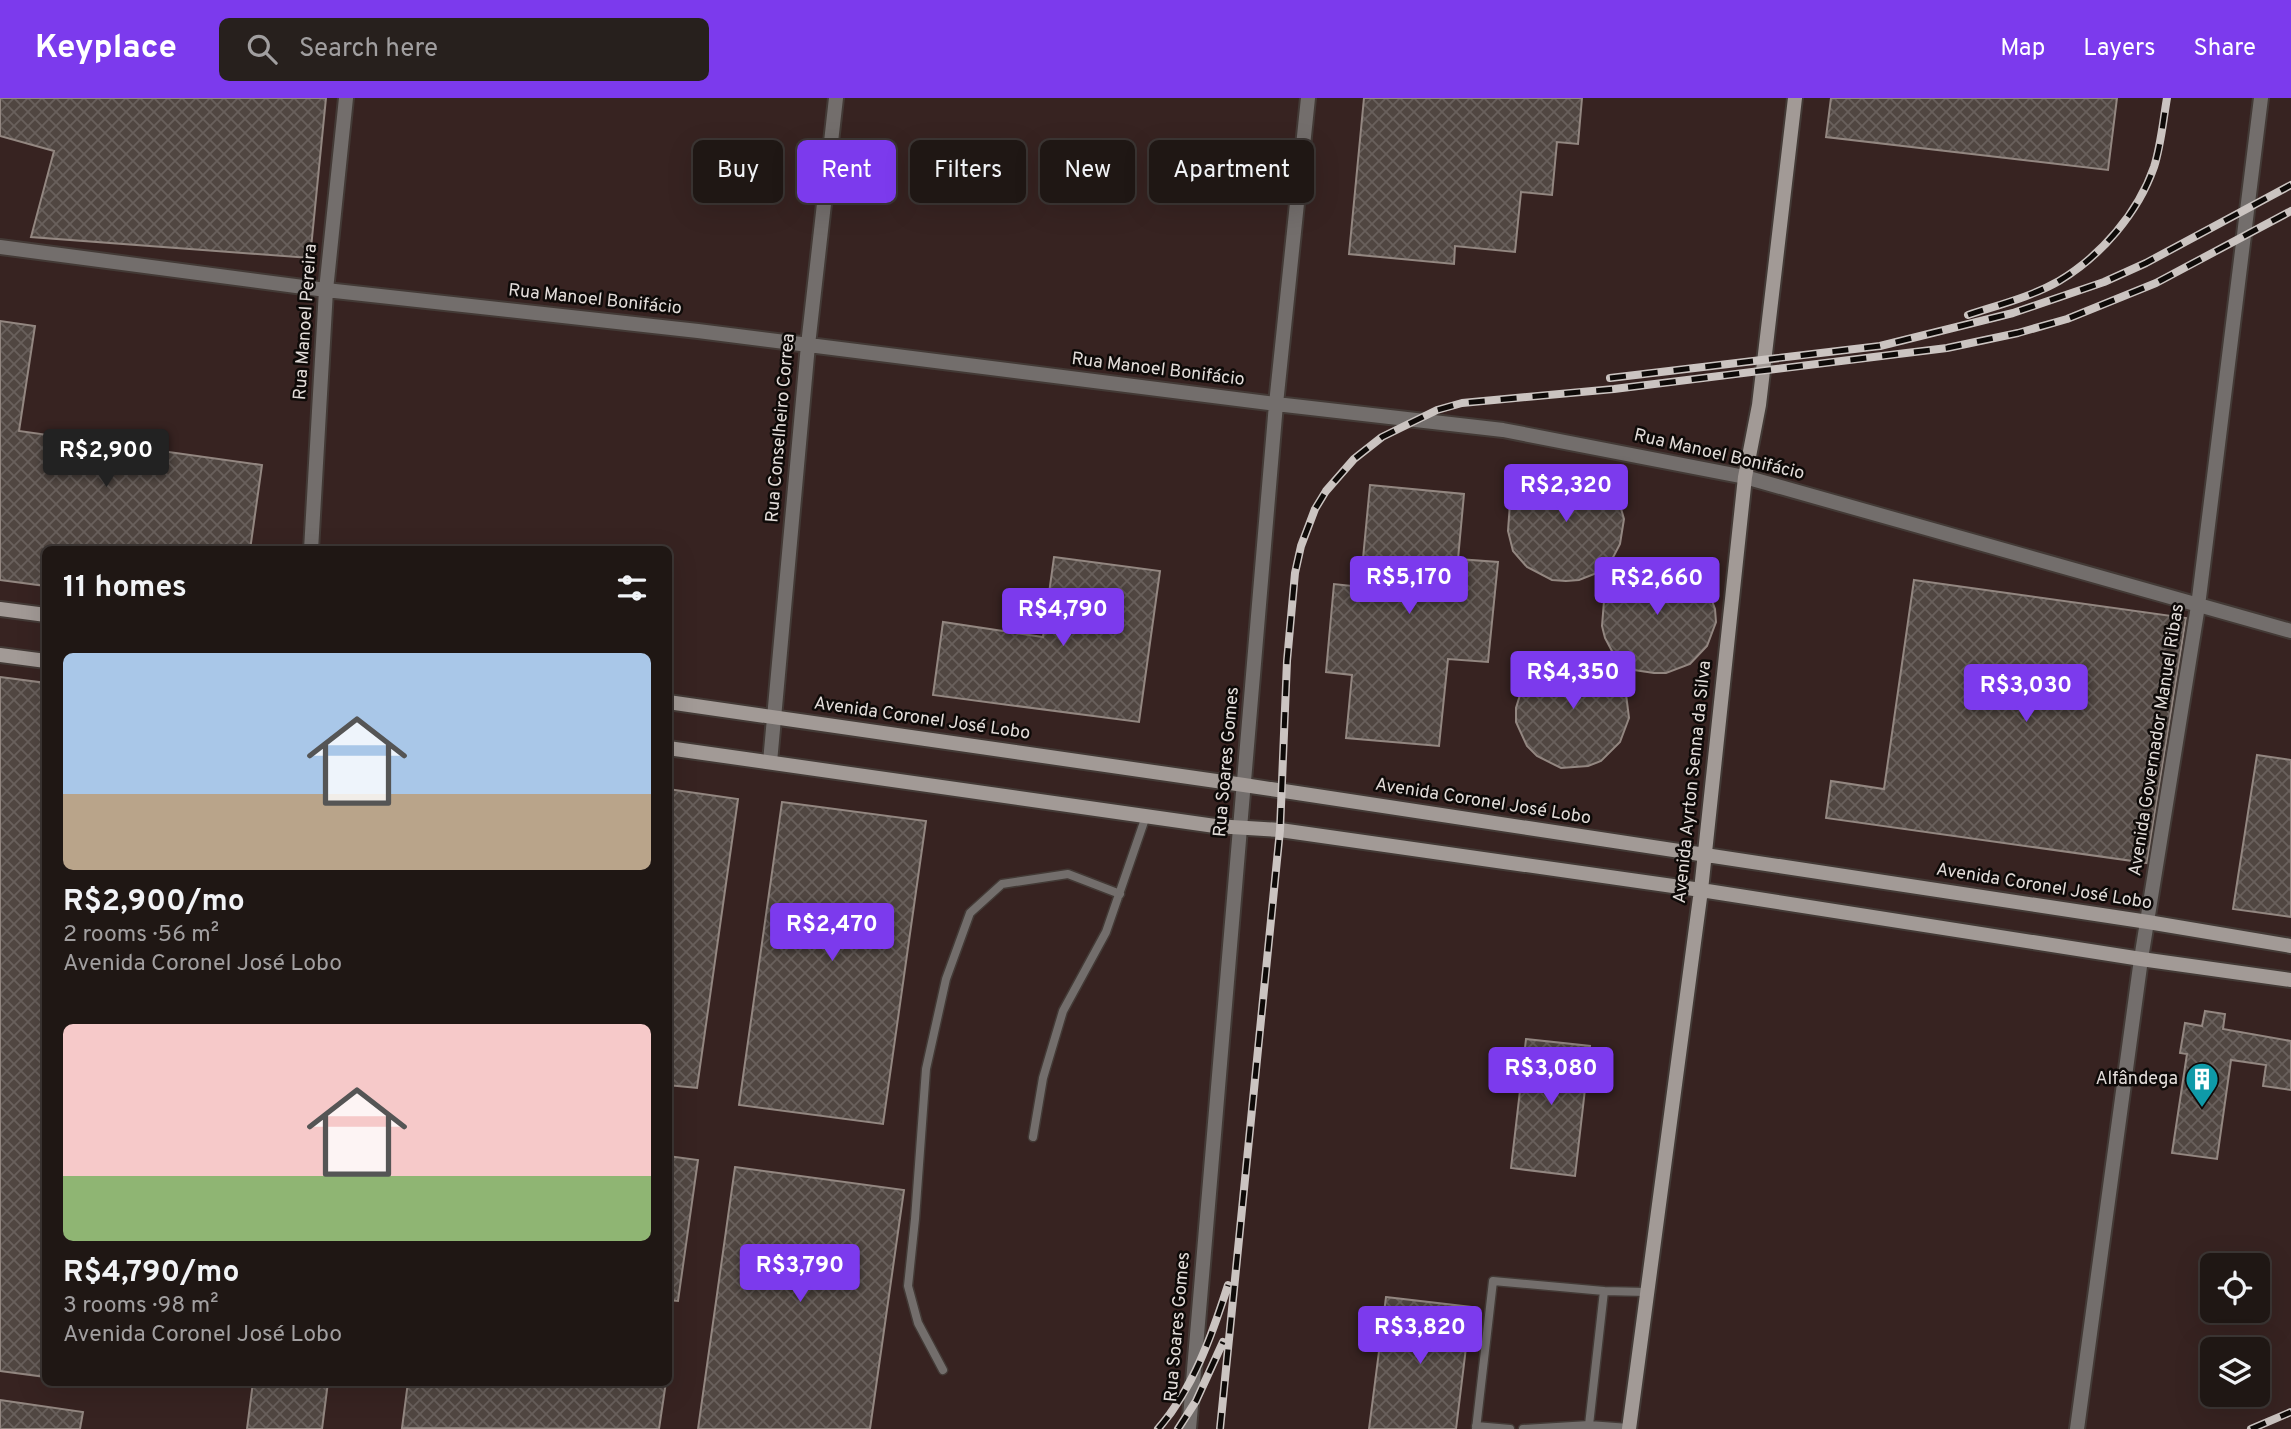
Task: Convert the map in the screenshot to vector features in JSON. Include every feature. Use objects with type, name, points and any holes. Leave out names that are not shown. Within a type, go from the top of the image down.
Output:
[{"type":"street","name":"Rua Manoel Pereira","points":[[311,546],[326,290],[346,98]]},
{"type":"street","name":"Rua Conselheiro Correa","points":[[770,762],[808,345],[836,98]]},
{"type":"street","name":"Rua Soares Gomes","points":[[1189,1429],[1276,404],[1308,98]]},
{"type":"street","name":"Avenida Ayrton Senna da Silva","points":[[1629,1428],[1701,890],[1745,477],[1759,405],[1795,98]]},
{"type":"street","name":"Avenida Governador Manuel Ribas","points":[[2077,1429],[2141,959],[2198,606],[2261,98]]},
{"type":"street","name":"Rua Manoel Bonifácio","points":[[0,247],[326,290],[808,345],[1503,430],[1745,477],[2291,631]]},
{"type":"street","points":[[0,609],[42,614]]},
{"type":"street","points":[[0,655],[42,660]]},
{"type":"street","name":"Avenida Coronel José Lobo","points":[[672,703],[1244,785],[2291,946]]},
{"type":"street","points":[[672,748],[1146,816],[1280,830],[1701,890],[2291,980]]},
{"type":"lane","points":[[1033,1137],[1043,1078],[1063,1011],[1106,932],[1146,816]]},
{"type":"lane","points":[[943,1370],[918,1323],[908,1286],[926,1069],[946,979],[970,912],[1002,884],[1068,874],[1120,894]]},
{"type":"lane","points":[[1510,1429],[1476,1427],[1493,1281],[1646,1292]]},
{"type":"lane","points":[[1589,1425],[1604,1291]]},
{"type":"lane","points":[[1523,1429],[1589,1425],[1629,1428]]},
{"type":"shaded area","points":[[0,98],[2291,98],[2291,1429],[0,1429]]},
{"type":"building","points":[[0,98],[326,98],[310,258],[31,237],[54,151],[0,136]]},
{"type":"building","points":[[1364,98],[1582,98],[1578,144],[1557,142],[1552,195],[1521,192],[1515,252],[1455,246],[1454,264],[1349,254]]},
{"type":"building","points":[[1831,98],[2117,98],[2108,170],[1826,137]]},
{"type":"building","points":[[0,321],[35,326],[19,431],[262,465],[251,546],[42,546],[42,585],[0,580]]},
{"type":"building","points":[[1562,465],[1585,468],[1605,480],[1618,498],[1624,519],[1620,544],[1607,569],[1579,580],[1552,580],[1527,567],[1513,551],[1508,531],[1510,503],[1517,491],[1537,472]]},
{"type":"building","points":[[1370,485],[1464,494],[1458,559],[1498,562],[1488,662],[1448,659],[1439,746],[1346,738],[1352,675],[1326,672],[1334,584],[1352,586],[1353,568],[1362,569]]},
{"type":"building","points":[[1054,557],[1160,571],[1139,722],[933,695],[943,622],[1043,637]]},
{"type":"building","points":[[1649,560],[1675,562],[1698,575],[1706,585],[1715,609],[1716,622],[1707,646],[1690,664],[1666,673],[1621,668],[1605,638],[1602,626],[1604,601],[1617,569]]},
{"type":"building","points":[[1914,580],[2186,618],[2147,863],[1826,818],[1831,781],[1884,789]]},
{"type":"building","points":[[1576,655],[1614,666],[1626,694],[1629,718],[1620,742],[1601,761],[1588,766],[1561,768],[1537,756],[1527,746],[1516,722],[1516,708],[1524,682],[1532,672],[1543,663]]},
{"type":"building","points":[[0,677],[42,682],[42,1376],[0,1371]]},
{"type":"building","points":[[2257,755],[2291,760],[2291,917],[2233,909]]},
{"type":"building","points":[[672,790],[738,799],[697,1088],[672,1085]]},
{"type":"building","points":[[782,802],[926,821],[883,1124],[739,1105]]},
{"type":"building","name":"Alfândega","points":[[2205,1011],[2225,1014],[2223,1029],[2291,1041],[2291,1090],[2263,1086],[2266,1065],[2231,1060],[2217,1159],[2172,1153],[2187,1054],[2180,1053],[2185,1023],[2202,1026]]},
{"type":"building","points":[[1526,1039],[1590,1046],[1575,1176],[1511,1168]]},
{"type":"building","points":[[672,1157],[698,1160],[678,1301],[672,1300]]},
{"type":"building","points":[[735,1167],[904,1190],[870,1429],[698,1429]]},
{"type":"building","points":[[1386,1297],[1471,1307],[1456,1429],[1369,1429]]},
{"type":"building","points":[[252,1386],[327,1386],[322,1429],[247,1429]]},
{"type":"building","points":[[407,1386],[665,1386],[659,1429],[402,1428]]},
{"type":"building","points":[[0,1400],[83,1412],[80,1429],[0,1429]]},
{"type":"railway","points":[[1968,315],[2037,292],[2059,281],[2089,259],[2116,232],[2138,201],[2154,167],[2167,98]]},
{"type":"railway","points":[[1610,378],[1880,346],[2013,313],[2104,282],[2146,263],[2291,185]]},
{"type":"railway","points":[[1220,1429],[1280,830],[1287,661],[1295,573],[1301,546],[1315,509],[1326,491],[1354,459],[1382,437],[1437,410],[1462,403],[1614,389],[1947,348],[2018,333],[2067,319],[2156,283],[2291,211]]},
{"type":"railway","points":[[1158,1429],[1191,1379],[1208,1342],[1228,1285]]},
{"type":"railway","points":[[1178,1429],[1196,1401],[1223,1342]]},
{"type":"railway","points":[[2251,1429],[2291,1412]]},
{"type":"place","name":"Alfândega","points":[[2202,1109]]}]
